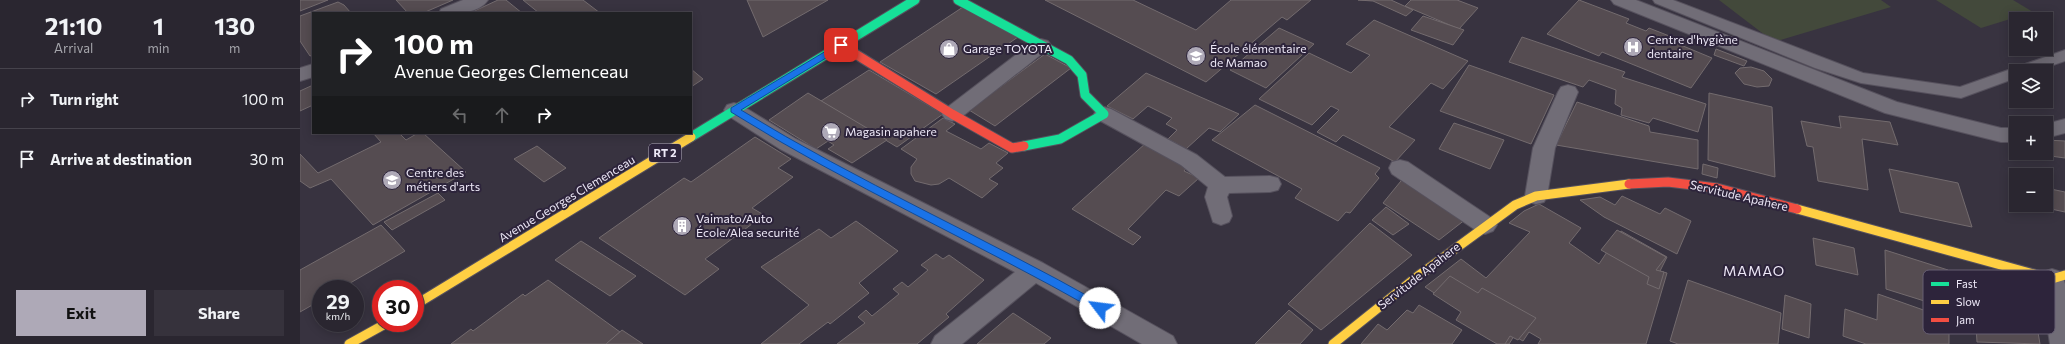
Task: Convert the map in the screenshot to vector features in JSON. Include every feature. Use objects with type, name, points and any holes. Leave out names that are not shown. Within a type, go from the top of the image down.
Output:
[{"type":"street","points":[[450,12],[478,0]]},
{"type":"street","name":"Avenue Georges Clemenceau","points":[[424,300],[915,0]]},
{"type":"street","points":[[958,0],[1069,60],[1082,75],[1085,95],[1104,114],[1189,160],[1220,185],[1270,184]]},
{"type":"street","points":[[1620,0],[1843,90],[1892,108],[2001,135],[2009,135]]},
{"type":"street","points":[[841,45],[952,114],[1012,148],[1060,138],[1104,114]]},
{"type":"street","points":[[952,114],[1041,45]]},
{"type":"street","points":[[300,75],[312,70]]},
{"type":"street","points":[[1536,196],[1544,148],[1568,92]]},
{"type":"street","points":[[734,110],[788,144],[1034,270],[1164,344]]},
{"type":"street","points":[[2053,129],[2065,126]]},
{"type":"street","points":[[1400,168],[1485,225]]},
{"type":"street","name":"Servitude Apahere","points":[[1333,344],[1485,225],[1515,205],[1536,196],[1619,185],[1668,182],[1717,188],[2021,270]]},
{"type":"street","points":[[1220,185],[1216,197],[1221,216]]},
{"type":"street","points":[[944,344],[1034,270]]},
{"type":"street","points":[[2061,281],[2063,344]]},
{"type":"street","points":[[349,344],[372,331]]},
{"type":"lane","points":[[1660,0],[1821,64],[1861,78],[1961,92],[2009,75]]},
{"type":"lane","points":[[2040,64],[2065,55]]},
{"type":"green space","points":[[1719,0],[1881,0],[1891,7],[1774,42]]},
{"type":"green space","points":[[1936,0],[2013,0],[2033,12],[2009,12],[2009,19],[1981,28]]},
{"type":"building","points":[[300,0],[328,0],[300,11]]},
{"type":"building","points":[[396,0],[453,0],[425,12],[407,12]]},
{"type":"building","points":[[498,0],[506,0],[521,12],[472,12]]},
{"type":"building","points":[[523,0],[583,0],[599,12],[538,12]]},
{"type":"building","points":[[747,0],[828,0],[763,37]]},
{"type":"building","name":"École élémentaire de Mamao","points":[[1045,0],[1133,0],[1196,30],[1231,0],[1311,0],[1287,20],[1282,17],[1206,82]]},
{"type":"building","points":[[1358,0],[1391,0],[1413,10],[1406,16],[1373,1]]},
{"type":"building","points":[[1411,0],[1457,0],[1478,8],[1459,29],[1405,6]]},
{"type":"building","name":"Centre d'hygiène dentaire","points":[[1579,0],[1629,19],[1626,23],[1646,31],[1649,28],[1677,39],[1676,43],[1712,58],[1691,88],[1602,52],[1599,56],[1547,34]]},
{"type":"building","points":[[338,2],[344,5],[350,12],[312,12],[312,55],[310,56],[300,41],[300,16]]},
{"type":"building","name":"Garage TOYOTA","points":[[963,7],[1018,37],[936,94],[880,62]]},
{"type":"building","points":[[1423,16],[1464,30],[1453,45],[1411,30]]},
{"type":"building","points":[[1374,20],[1468,61],[1443,89],[1431,83],[1389,127],[1415,140],[1395,162],[1343,135],[1336,142],[1317,132],[1339,110],[1331,106],[1312,125],[1259,99],[1309,53],[1351,73],[1370,55],[1346,44]]},
{"type":"building","points":[[1279,28],[1314,44],[1266,88],[1230,70]]},
{"type":"building","points":[[1522,37],[1625,72],[1622,77],[1706,104],[1698,132],[1653,118],[1649,123],[1621,115],[1622,108],[1615,104],[1616,90],[1589,80],[1583,87],[1509,62]]},
{"type":"building","points":[[1716,49],[1747,61],[1744,66],[1714,55]]},
{"type":"building","points":[[1045,54],[1071,68],[995,126],[969,110]]},
{"type":"building","points":[[1469,65],[1554,95],[1531,144],[1440,111]]},
{"type":"building","name":"Centre d'hygiène dentaire","points":[[1751,67],[1764,71],[1772,79],[1769,86],[1757,87],[1744,84],[1735,73],[1740,68]]},
{"type":"building","points":[[692,70],[703,79],[692,86]]},
{"type":"building","points":[[869,70],[943,114],[897,147],[821,101]]},
{"type":"building","points":[[1146,73],[1239,114],[1220,132],[1209,128],[1186,149],[1168,139],[1177,130],[1166,124],[1172,118],[1148,106],[1133,119],[1107,106]]},
{"type":"building","points":[[312,85],[312,105],[300,111],[300,91]]},
{"type":"building","name":"Magasin apahere","points":[[808,93],[887,140],[852,163],[828,149],[834,145],[828,141],[816,149],[769,120]]},
{"type":"building","points":[[1709,93],[1772,107],[1775,177],[1708,160]]},
{"type":"building","points":[[1577,102],[1649,126],[1650,132],[1698,140],[1698,169],[1556,145]]},
{"type":"building","points":[[1255,105],[1380,168],[1375,174],[1379,178],[1350,213],[1346,212],[1338,221],[1295,198],[1302,189],[1212,140]]},
{"type":"building","points":[[1839,116],[1890,122],[1898,145],[1862,139],[1868,190],[1818,181],[1813,147],[1807,146],[1801,121],[1841,128]]},
{"type":"building","points":[[943,118],[955,124],[946,131],[981,149],[989,143],[1008,153],[996,163],[1003,168],[989,179],[998,184],[982,198],[949,178],[939,184],[931,185],[915,181],[911,174],[911,167],[917,159],[901,149]]},
{"type":"building","points":[[1454,123],[1504,140],[1490,169],[1439,149]]},
{"type":"building","name":"Centre des métiers d'arts","points":[[374,134],[400,134],[406,140],[416,134],[424,134],[466,172],[373,225],[331,179],[310,188],[300,181],[300,154],[318,173],[381,142]]},
{"type":"building","name":"Vaimato/Auto École/Alea securité","points":[[755,137],[791,159],[778,168],[793,177],[752,208],[764,215],[705,259],[719,269],[685,295],[599,238],[684,178],[691,182]]},
{"type":"building","points":[[2053,140],[2065,141],[2065,158],[2053,156]]},
{"type":"building","points":[[1146,143],[1189,165],[1184,171],[1199,178],[1179,196],[1166,190],[1128,229],[1141,237],[1133,245],[1072,209]]},
{"type":"building","points":[[537,146],[566,168],[544,182],[514,159]]},
{"type":"building","points":[[1703,164],[1718,168],[1717,178],[1702,174]]},
{"type":"building","points":[[1889,169],[1958,183],[1972,227],[1900,212]]},
{"type":"building","points":[[1405,176],[1466,219],[1439,240],[1383,203]]},
{"type":"building","points":[[2053,189],[2065,192],[2065,212],[2053,209]]},
{"type":"building","name":"Centre des métiers d'arts","points":[[438,193],[445,200],[392,230],[384,222]]},
{"type":"building","points":[[1622,196],[1660,214],[1665,208],[1691,221],[1677,254],[1604,217],[1580,200],[1600,197],[1615,205]]},
{"type":"building","points":[[1539,204],[1581,228],[1569,243],[1599,264],[1621,231],[1667,257],[1660,271],[1667,273],[1646,344],[1538,344],[1541,339],[1529,332],[1523,341],[1514,336],[1509,344],[1500,344],[1459,321],[1465,313],[1425,287],[1461,259],[1486,278],[1530,232],[1509,223],[1524,211]]},
{"type":"building","points":[[1386,207],[1409,224],[1393,235],[1372,220]]},
{"type":"building","points":[[856,221],[898,251],[859,283],[869,293],[830,324],[828,322],[799,344],[761,344],[809,305],[761,267],[819,229],[831,238]]},
{"type":"building","points":[[1370,223],[1412,255],[1321,330],[1288,304]]},
{"type":"building","points":[[381,225],[405,251],[355,280],[312,280],[312,305],[300,312],[300,270]]},
{"type":"building","points":[[1617,230],[1666,257],[1656,270],[1664,272],[1659,289],[1647,284],[1649,277],[1601,250]]},
{"type":"building","points":[[1813,238],[1854,248],[1858,275],[1816,265]]},
{"type":"building","points":[[581,241],[636,276],[610,296],[555,260]]},
{"type":"building","points":[[1885,250],[1948,270],[1923,270],[1923,301],[1886,289]]},
{"type":"building","points":[[936,254],[943,259],[949,255],[984,280],[946,314],[949,317],[917,344],[837,344],[865,323],[858,317],[866,310],[872,316],[899,294],[893,289],[902,282],[908,287],[928,270],[921,265]]},
{"type":"building","points":[[1450,276],[1478,293],[1482,288],[1536,318],[1518,340],[1510,336],[1505,344],[1497,344],[1456,320],[1461,312],[1433,294]]},
{"type":"building","points":[[548,280],[620,332],[606,344],[451,344],[471,329],[473,331],[523,294],[525,296]]},
{"type":"building","points":[[1688,280],[1781,313],[1778,344],[1678,344],[1670,341]]},
{"type":"building","points":[[1878,294],[1923,310],[1923,334],[1949,334],[1949,344],[1866,344],[1843,336],[1845,309],[1877,320]]},
{"type":"building","points":[[1785,295],[1811,304],[1809,338],[1782,329]]},
{"type":"building","points":[[1419,305],[1462,330],[1452,344],[1361,344],[1378,324],[1387,330],[1407,310],[1413,313]]},
{"type":"building","points":[[1289,310],[1313,330],[1300,344],[1255,344]]},
{"type":"building","points":[[1013,313],[1051,338],[1044,344],[977,344]]},
{"type":"building","points":[[622,330],[643,344],[606,344]]},
{"type":"building","points":[[1977,334],[2038,334],[2040,344],[1977,342]]},
{"type":"traffic: fast","points":[[691,137],[915,0]]},
{"type":"traffic: fast","points":[[958,0],[1069,60],[1082,75],[1085,95],[1104,114],[1060,139],[1024,146]]},
{"type":"traffic: slow","points":[[424,300],[691,137]]},
{"type":"traffic: slow","points":[[1333,344],[1418,276],[1515,205],[1536,196],[1629,184]]},
{"type":"traffic: slow","points":[[1797,209],[2019,270]]},
{"type":"traffic: slow","points":[[2055,278],[2065,275]]},
{"type":"traffic: slow","points":[[349,344],[372,331]]},
{"type":"traffic: jam","points":[[841,45],[952,114],[1012,148],[1024,146]]},
{"type":"traffic: jam","points":[[1629,184],[1668,182],[1717,188],[1797,209]]},
{"type":"place","name":"Centre d'hygiène dentaire","points":[[1633,47]]},
{"type":"place","name":"Garage TOYOTA","points":[[949,49]]},
{"type":"place","name":"École élémentaire de Mamao","points":[[1196,56]]},
{"type":"place","name":"Magasin apahere","points":[[831,132]]},
{"type":"place","name":"Centre des métiers d'arts","points":[[392,180]]},
{"type":"place","name":"Vaimato/Auto École/Alea securité","points":[[682,226]]},
{"type":"district","name":"MAMAO","points":[[1754,271]]},
{"type":"route","points":[[841,45],[734,110],[788,144],[1034,270],[1100,308]]}]
